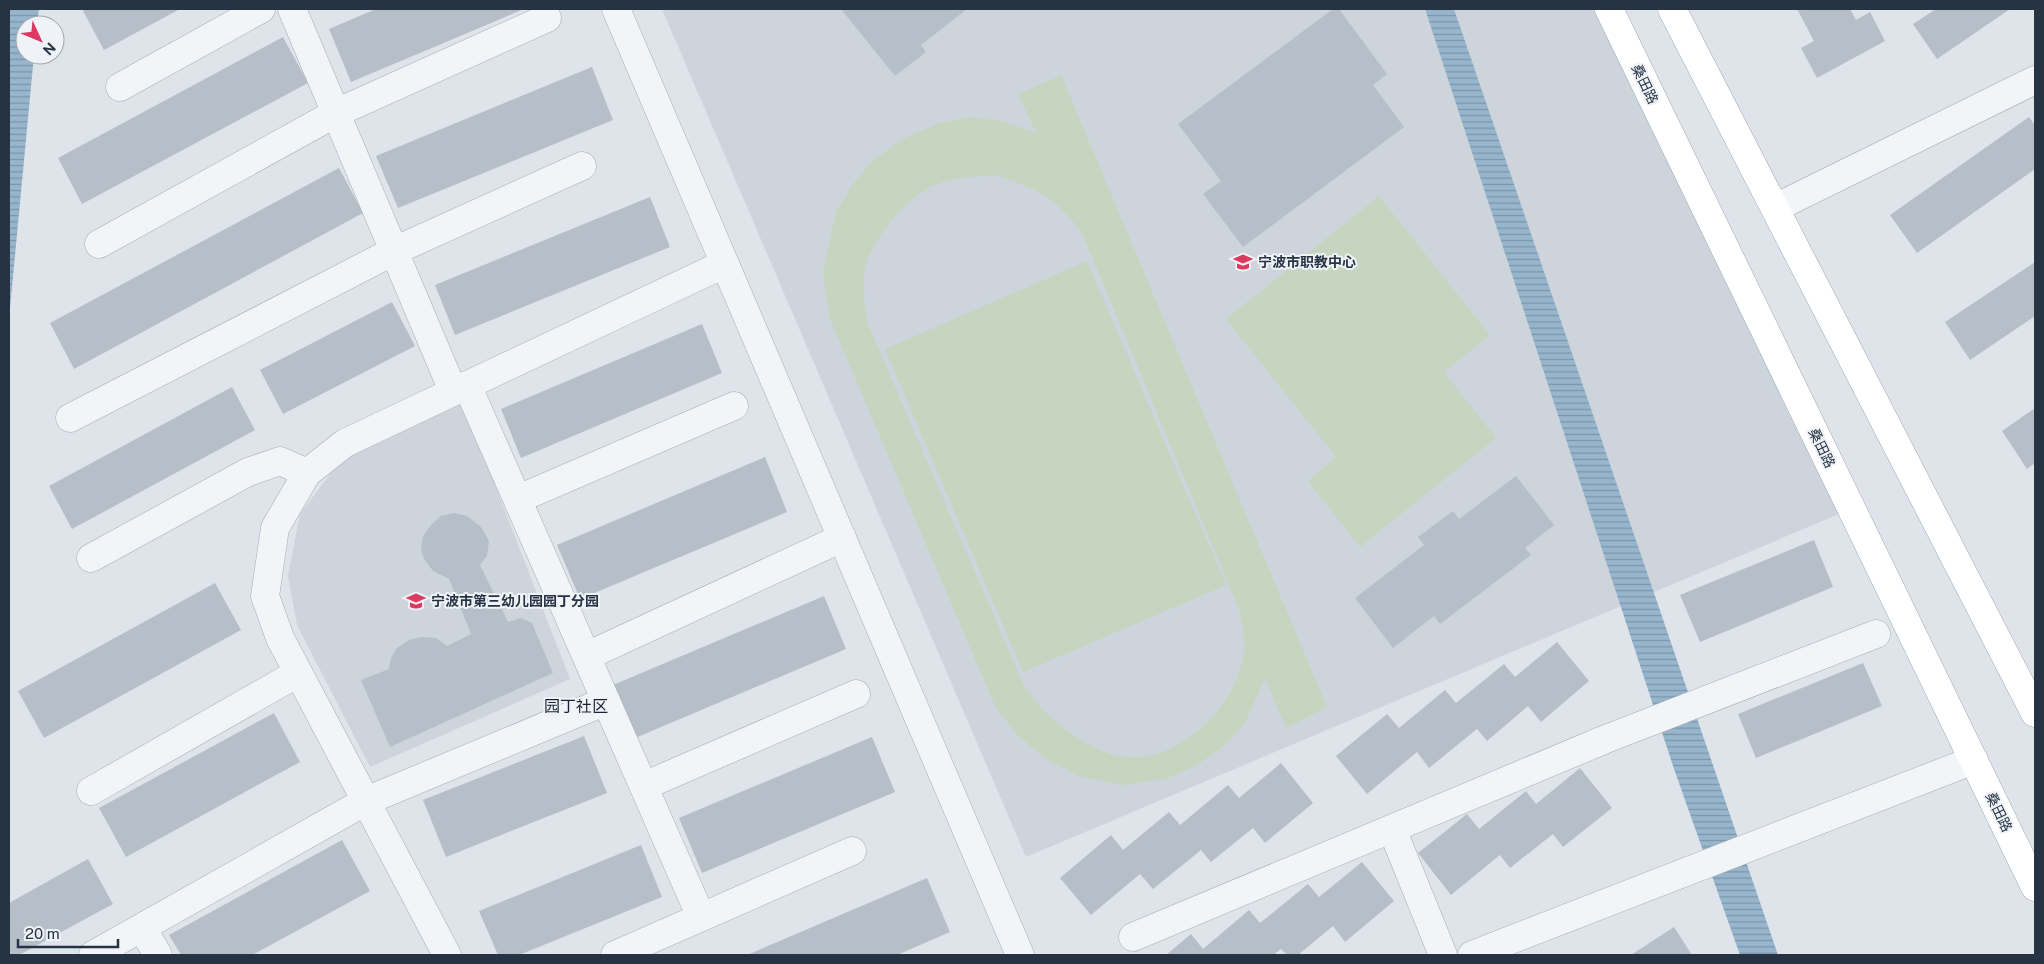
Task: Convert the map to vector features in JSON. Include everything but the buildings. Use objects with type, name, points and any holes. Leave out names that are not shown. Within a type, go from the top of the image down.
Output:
[{"type":"main road","name":"桑田路","points":[[1609,9],[2035,887]]},
{"type":"main road","points":[[1672,9],[2035,712]]},
{"type":"street","points":[[120,87],[261,9]]},
{"type":"street","points":[[292,9],[394,251],[460,388],[518,499],[701,917]]},
{"type":"street","points":[[616,9],[1020,955]]},
{"type":"street","points":[[100,244],[336,113],[547,18]]},
{"type":"street","points":[[1775,208],[2035,80]]},
{"type":"street","points":[[70,418],[394,251],[582,166]]},
{"type":"street","points":[[447,955],[280,638],[265,596],[275,528],[307,473],[345,442],[724,264]]},
{"type":"street","points":[[518,499],[734,406]]},
{"type":"street","points":[[91,558],[248,472],[280,461],[307,473]]},
{"type":"street","points":[[587,656],[842,538]]},
{"type":"street","points":[[1133,937],[1647,723],[1876,634]]},
{"type":"street","points":[[91,791],[298,673]]},
{"type":"street","points":[[644,786],[856,694]]},
{"type":"street","points":[[93,955],[366,801],[606,701]]},
{"type":"street","points":[[1472,955],[1974,760]]},
{"type":"street","points":[[1392,829],[1443,955]]},
{"type":"street","points":[[615,955],[852,852]]},
{"type":"street","points":[[142,928],[158,955]]},
{"type":"shaded area","name":"宁波市职教中心","points":[[662,9],[1594,9],[1839,514],[1026,857]]},
{"type":"shaded area","name":"宁波市第三幼儿园园丁分园","points":[[463,402],[570,679],[370,767],[297,625],[288,576],[300,514],[340,461]]},
{"type":"green space","points":[[1061,75],[1327,707],[1286,728],[1265,678],[1244,725],[1219,750],[1195,766],[1166,779],[1123,785],[1079,776],[1049,761],[1017,735],[995,706],[829,317],[823,272],[836,212],[853,184],[873,160],[903,139],[939,123],[971,117],[1002,121],[1036,133],[1018,94]],"holes":[[[995,175],[1023,185],[1044,196],[1063,211],[1082,233],[1240,612],[1244,651],[1238,676],[1228,695],[1216,713],[1201,728],[1184,741],[1165,751],[1145,756],[1125,757],[1104,752],[1083,741],[1046,713],[1024,686],[867,322],[864,283],[865,268],[878,239],[895,217],[914,198],[935,185],[949,180]]]},
{"type":"green space","points":[[1379,196],[1490,335],[1444,372],[1496,438],[1360,547],[1308,481],[1336,457],[1226,319]]},
{"type":"green space","points":[[1087,261],[1226,585],[1023,672],[885,349]]},
{"type":"water","points":[[9,9],[39,9],[38,15],[15,15],[15,65],[33,65],[9,319]]},
{"type":"water","points":[[1425,9],[1454,9],[1778,955],[1740,955],[1674,769]]},
{"type":"place","name":"宁波市职教中心","points":[[1243,262]]},
{"type":"place","name":"宁波市第三幼儿园园丁分园","points":[[416,601]]},
{"type":"district","name":"园丁社区","points":[[576,706]]}]
